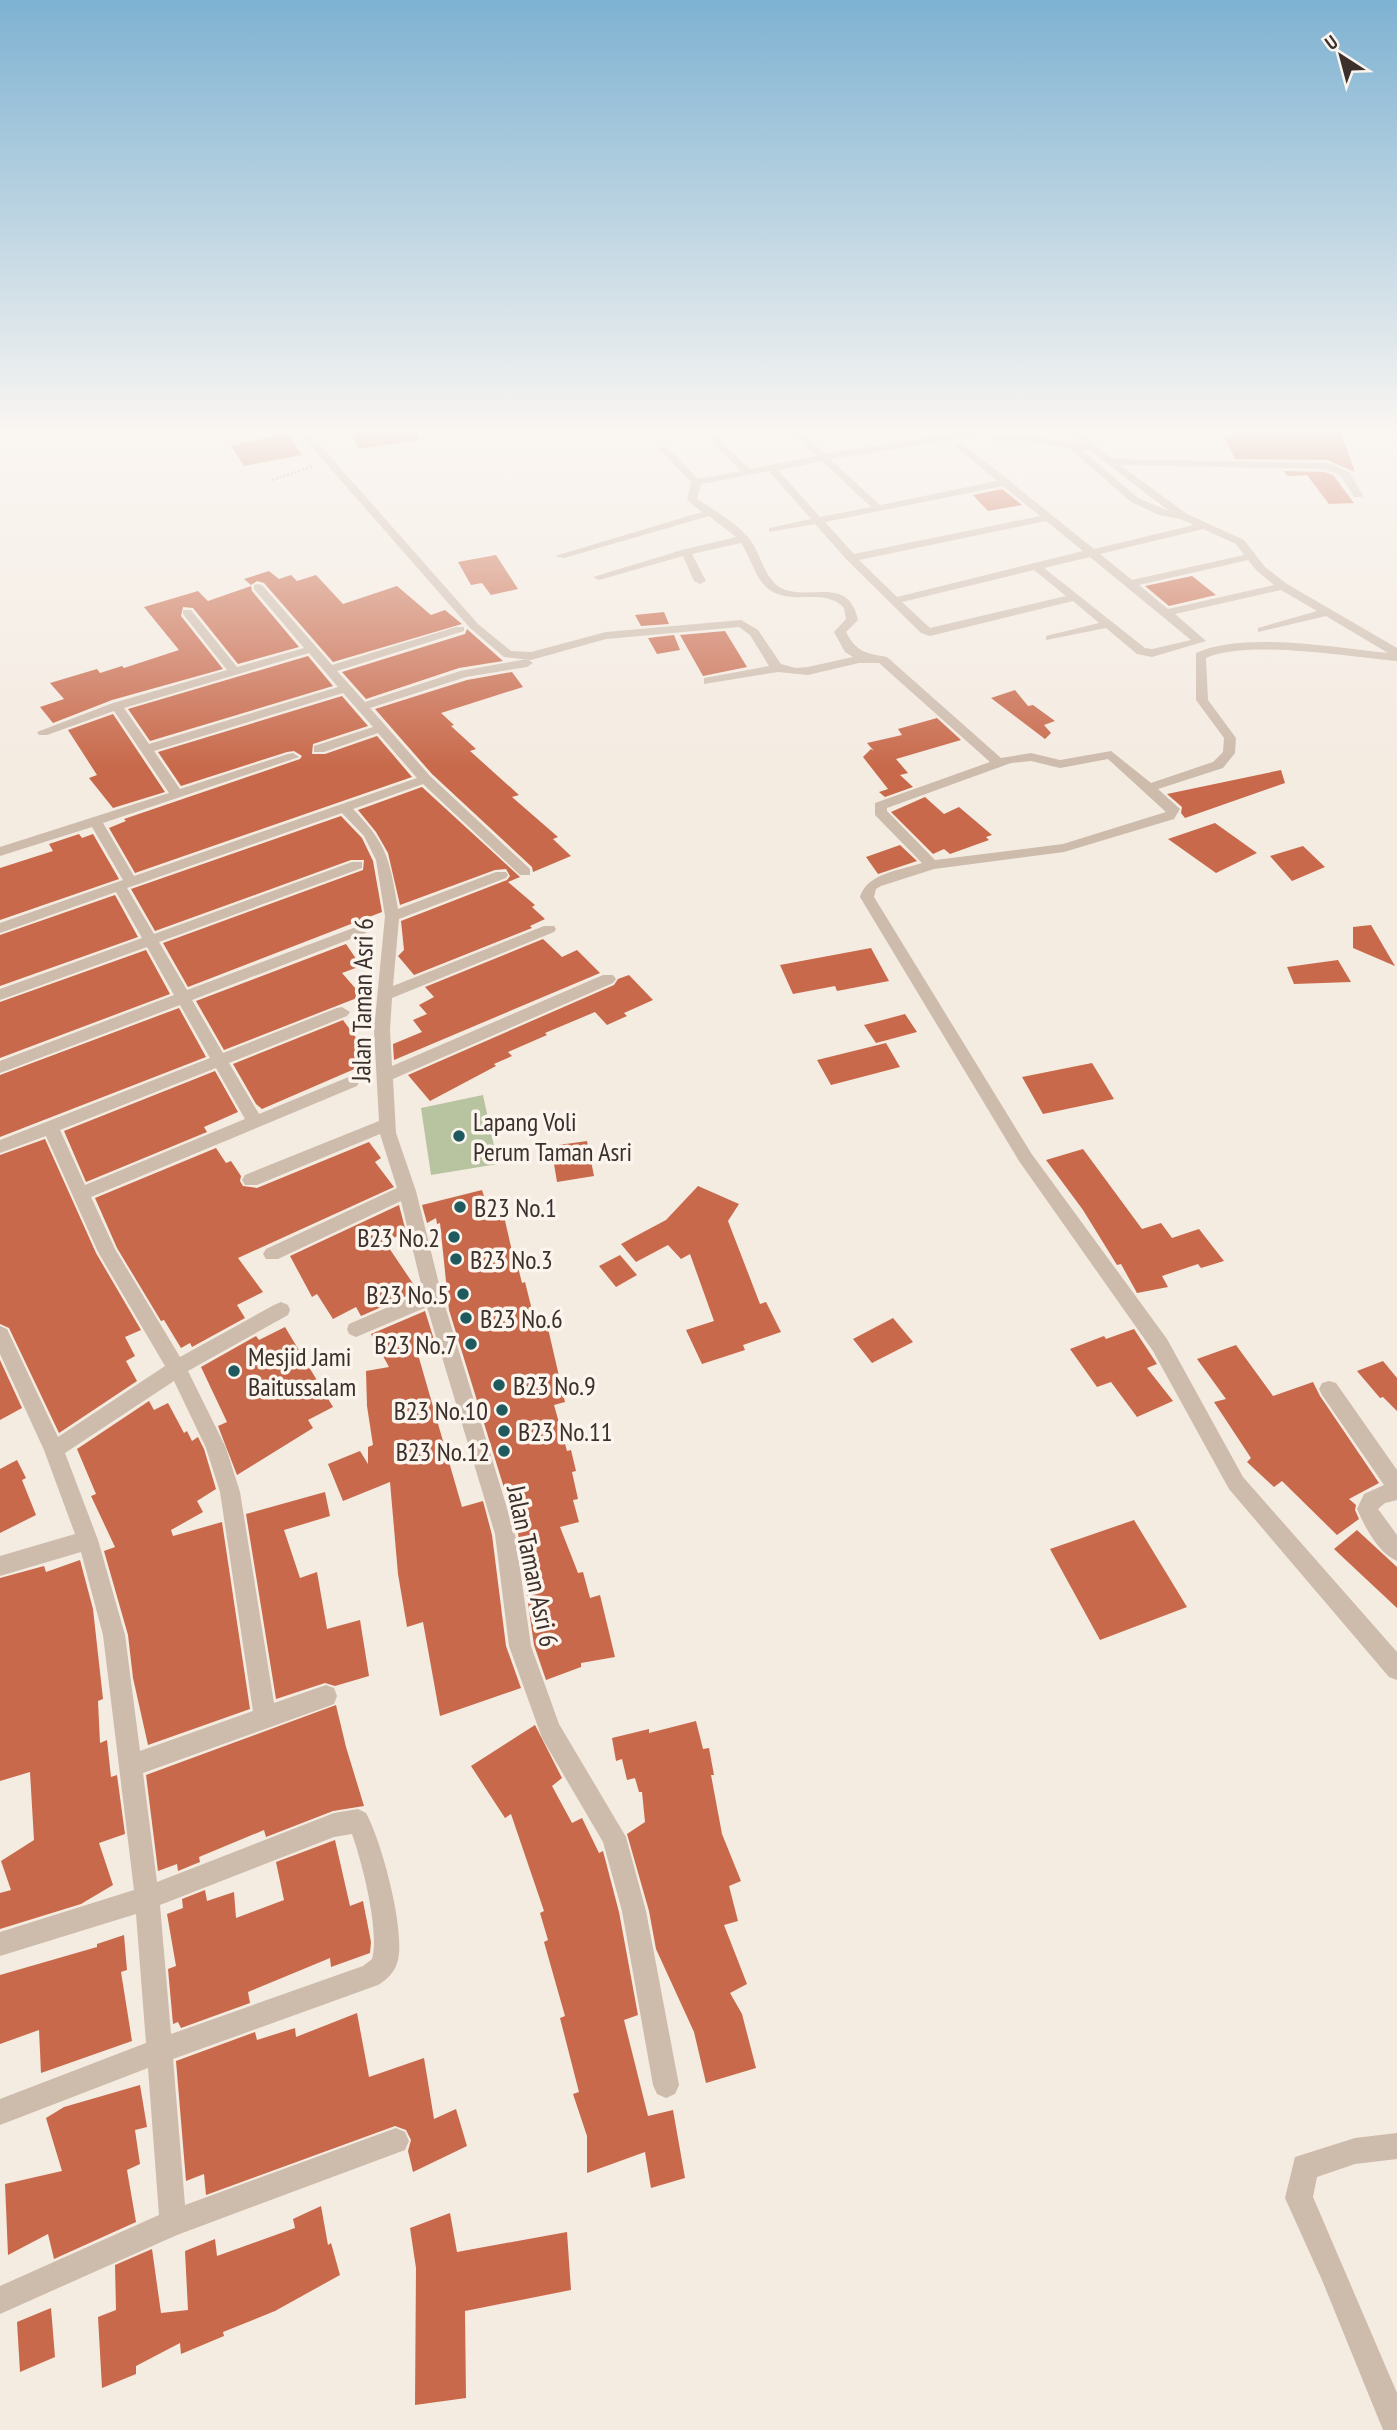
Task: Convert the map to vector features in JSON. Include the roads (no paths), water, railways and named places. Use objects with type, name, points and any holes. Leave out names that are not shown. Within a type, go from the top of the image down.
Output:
[{"type":"street","points":[[399,541],[474,626],[508,654],[531,656],[606,636],[741,623],[754,631],[769,658],[779,668]]},
{"type":"street","points":[[560,556],[611,541]]},
{"type":"street","points":[[599,577],[732,541]]},
{"type":"street","points":[[744,541],[765,578],[777,590],[828,594],[847,606],[852,620],[840,632],[849,649],[863,659]]},
{"type":"street","points":[[836,541],[922,629],[930,632],[1073,598]]},
{"type":"street","points":[[851,558],[931,541]]},
{"type":"street","points":[[1037,567],[1130,644],[1146,652],[1200,641],[1078,541]]},
{"type":"street","points":[[893,601],[1143,541]]},
{"type":"street","points":[[1237,541],[1261,569],[1283,586],[1397,655]]},
{"type":"street","points":[[686,552],[700,581]]},
{"type":"street","points":[[1130,584],[1252,556]]},
{"type":"street","points":[[1166,613],[1283,586]]},
{"type":"street","points":[[258,587],[425,779],[525,872]]},
{"type":"street","points":[[187,612],[234,671]]},
{"type":"street","points":[[1262,630],[1327,612]]},
{"type":"street","points":[[1050,638],[1106,625]]},
{"type":"street","points":[[330,669],[460,629]]},
{"type":"street","points":[[1151,787],[1218,765],[1229,753],[1230,738],[1209,712],[1200,692],[1200,656],[1209,649],[1265,647],[1397,655]]},
{"type":"street","points":[[43,732],[117,706],[312,649]]},
{"type":"street","points":[[362,707],[475,671],[582,653]]},
{"type":"street","points":[[708,681],[779,668],[793,672],[880,658],[998,762]]},
{"type":"street","points":[[146,749],[346,688]]},
{"type":"street","points":[[117,706],[177,795]]},
{"type":"street","points":[[319,749],[381,728]]},
{"type":"street","points":[[932,865],[880,812],[880,806],[998,762],[1031,757],[1068,763],[1107,754],[1117,758],[1173,808],[1171,814],[1064,848],[932,865],[876,883],[867,892],[868,903],[1025,1157],[1160,1345],[1236,1483],[1397,1669]]},
{"type":"street","points":[[0,852],[293,757]]},
{"type":"street","points":[[0,928],[425,779]]},
{"type":"street","name":"Jalan Taman Asri 6","points":[[344,807],[370,834],[383,860],[391,916],[382,1030],[388,1133],[407,1191],[433,1296],[505,1534],[520,1646],[550,1730],[614,1838],[634,1912],[666,2085]]},
{"type":"street","points":[[95,821],[151,941],[256,1122]]},
{"type":"street","points":[[0,995],[357,865]]},
{"type":"street","points":[[391,916],[501,875]]},
{"type":"street","points":[[385,995],[549,929]]},
{"type":"street","points":[[0,1067],[361,930]]},
{"type":"street","points":[[385,1076],[608,979]]},
{"type":"street","points":[[0,1147],[342,1012]]},
{"type":"street","points":[[80,1194],[351,1082]]},
{"type":"street","points":[[251,1180],[388,1124]]},
{"type":"street","points":[[50,1127],[107,1252],[177,1368],[216,1448],[230,1492],[265,1718]]},
{"type":"street","points":[[272,1254],[407,1191]]},
{"type":"street","points":[[356,1329],[433,1296]]},
{"type":"street","points":[[54,1450],[177,1368],[281,1310]]},
{"type":"street","points":[[0,1334],[54,1450],[88,1540],[114,1634],[146,1898],[173,2223]]},
{"type":"street","points":[[1329,1389],[1397,1489],[1377,1496],[1369,1502],[1367,1509],[1375,1524],[1397,1551]]},
{"type":"street","points":[[0,1566],[88,1540]]},
{"type":"street","points":[[129,1766],[326,1696]]},
{"type":"street","points":[[0,1944],[146,1898],[334,1825],[358,1821],[366,1836],[386,1932],[386,1960],[382,1968],[369,1976],[159,2050],[0,2112]]},
{"type":"street","points":[[0,2300],[173,2223],[396,2141]]},
{"type":"street","points":[[1397,2146],[1355,2151],[1305,2166],[1298,2198],[1333,2272],[1397,2429]]},
{"type":"place","name":"Lapang Voli Perum Taman Asri","points":[[459,1136]]},
{"type":"place","name":"B23 No.1","points":[[460,1207]]},
{"type":"place","name":"B23 No.2","points":[[454,1237]]},
{"type":"place","name":"B23 No.3","points":[[456,1259]]},
{"type":"place","name":"B23 No.5","points":[[463,1294]]},
{"type":"place","name":"B23 No.6","points":[[466,1318]]},
{"type":"place","name":"B23 No.7","points":[[471,1344]]},
{"type":"place","name":"Mesjid Jami Baitussalam","points":[[234,1371]]},
{"type":"place","name":"B23 No.9","points":[[499,1385]]},
{"type":"place","name":"B23 No.10","points":[[502,1410]]},
{"type":"place","name":"B23 No.11","points":[[504,1431]]},
{"type":"place","name":"B23 No.12","points":[[504,1451]]}]
